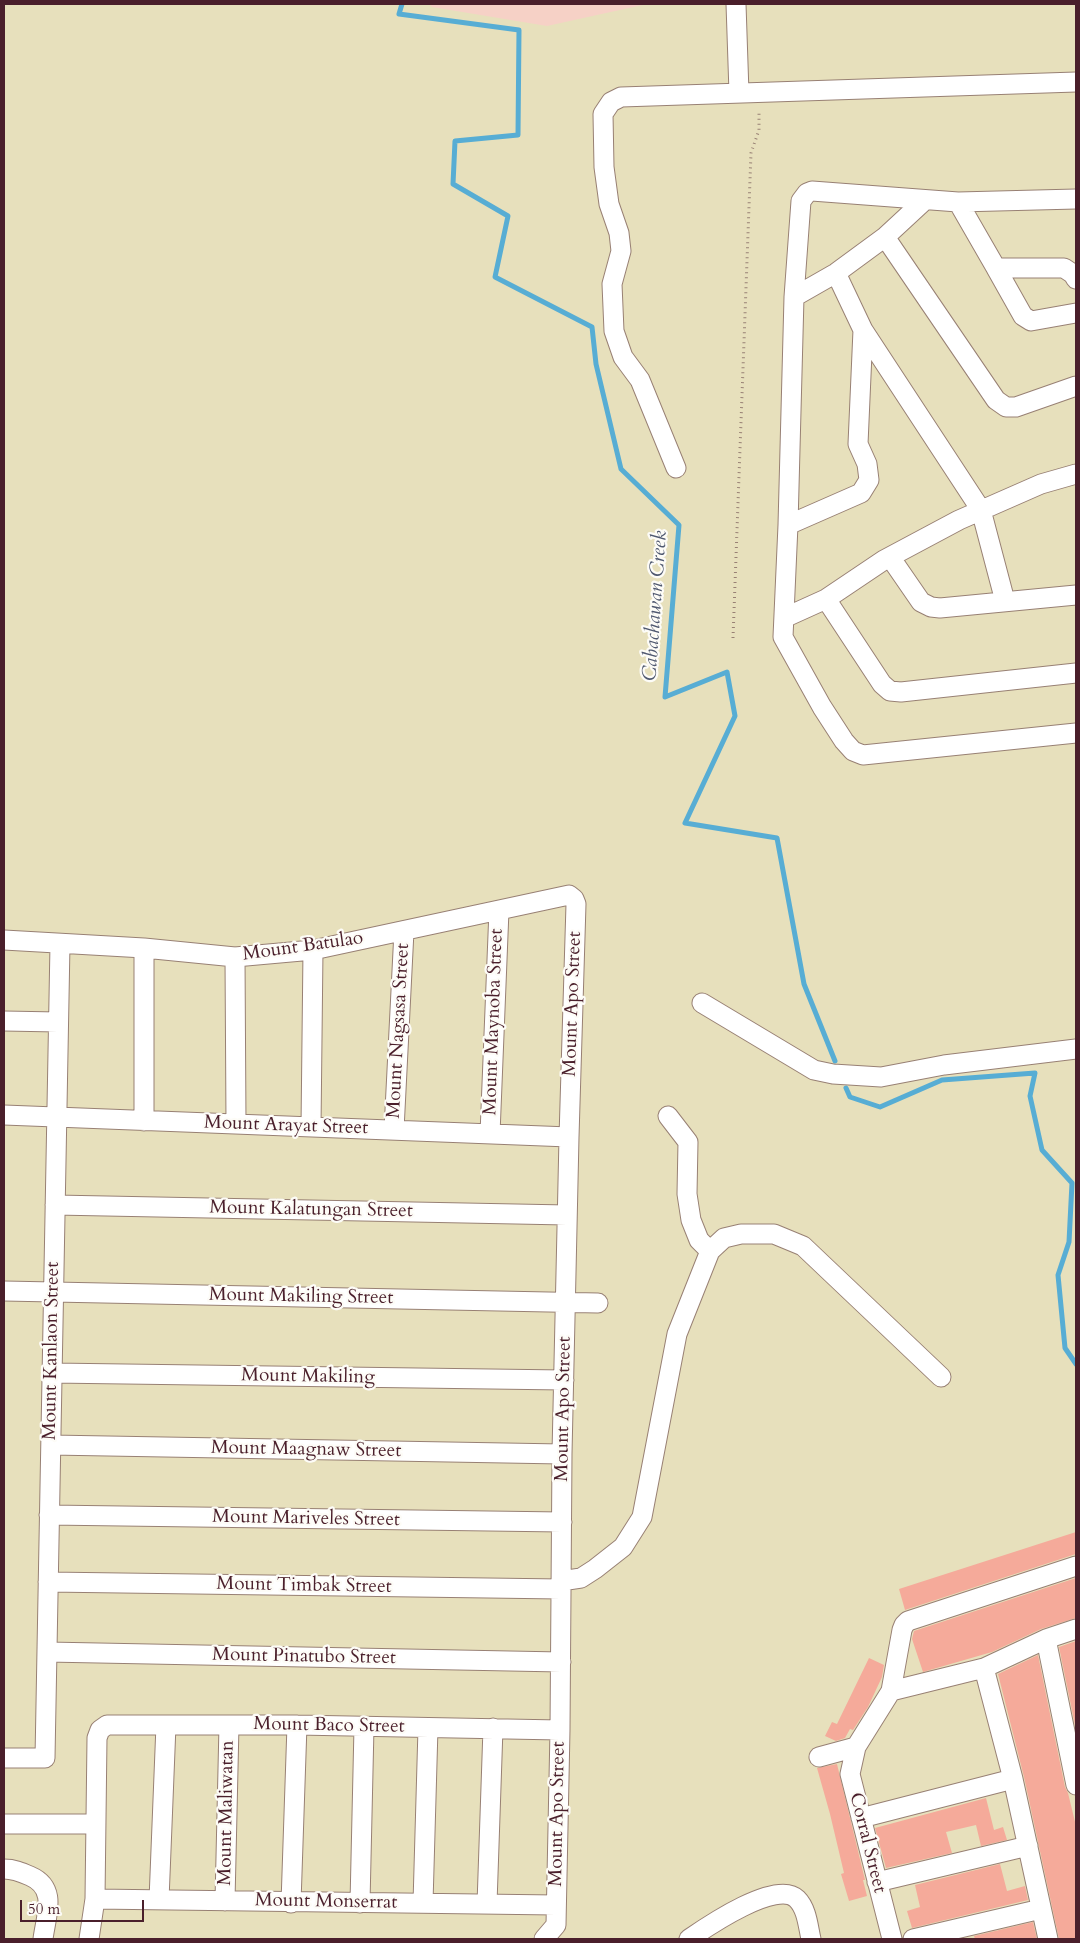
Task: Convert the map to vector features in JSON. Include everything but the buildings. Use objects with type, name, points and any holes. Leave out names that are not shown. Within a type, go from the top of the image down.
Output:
[{"type":"street","points":[[736,4],[739,93]]},
{"type":"street","points":[[676,468],[640,380],[623,357],[614,331],[612,284],[621,251],[619,233],[609,204],[604,167],[603,114],[611,102],[621,97],[1076,82]]},
{"type":"street","points":[[1076,199],[958,202],[812,191],[807,193],[800,205],[794,297],[783,638],[822,707],[844,741],[853,751],[863,755],[1076,732]]},
{"type":"street","points":[[794,297],[836,274],[885,237],[925,200]]},
{"type":"street","points":[[958,202],[1023,316],[1031,321],[1076,314]]},
{"type":"street","points":[[885,237],[996,400],[1006,407],[1016,407],[1076,386]]},
{"type":"street","points":[[996,268],[1064,268],[1076,278]]},
{"type":"street","points":[[836,274],[863,330],[981,510],[1005,601]]},
{"type":"street","points":[[788,525],[861,493],[869,480],[868,464],[858,444],[863,330]]},
{"type":"street","points":[[784,618],[826,599],[890,557],[959,520],[1041,484],[1076,474]]},
{"type":"street","points":[[890,557],[921,602],[930,607],[940,608],[1076,595]]},
{"type":"street","points":[[826,599],[882,684],[890,690],[901,692],[950,688],[1076,674]]},
{"type":"street","name":"Mount Batulao","points":[[4,940],[144,948],[235,957],[313,950],[568,895]]},
{"type":"street","name":"Mount Apo Street","points":[[550,1932],[556,1905],[561,1662],[562,1454],[576,904],[574,899],[568,895]]},
{"type":"street","name":"Mount Maynoba Street","points":[[490,1134],[498,910]]},
{"type":"street","name":"Mount Nagsasa Street","points":[[394,1130],[404,931]]},
{"type":"street","name":"Mount Kanlaon Street","points":[[4,1758],[45,1758],[60,944]]},
{"type":"street","points":[[144,948],[144,1121]]},
{"type":"street","points":[[311,1127],[313,950]]},
{"type":"street","points":[[235,957],[236,1124]]},
{"type":"street","points":[[702,1004],[814,1070],[833,1074],[881,1078],[944,1065],[1076,1050]]},
{"type":"street","points":[[4,1021],[58,1022]]},
{"type":"street","name":"Mount Arayat Street","points":[[4,1115],[569,1137]]},
{"type":"street","points":[[668,1116],[688,1142],[687,1194],[691,1220],[699,1240],[710,1251],[724,1238],[741,1234],[774,1234],[803,1246],[942,1376]]},
{"type":"street","name":"Mount Kalatungan Street","points":[[55,1205],[567,1215]]},
{"type":"street","name":"Mount Timbak Street","points":[[48,1582],[561,1585],[581,1578],[623,1547],[642,1517],[677,1334],[710,1251]]},
{"type":"street","name":"Mount Makiling Street","points":[[4,1291],[598,1303]]},
{"type":"street","name":"Mount Makiling","points":[[52,1373],[564,1380]]},
{"type":"street","name":"Mount Maagnaw Street","points":[[51,1445],[562,1454]]},
{"type":"street","name":"Mount Mariveles Street","points":[[49,1515],[562,1522]]},
{"type":"street","points":[[819,1757],[856,1746],[891,1691],[902,1630],[904,1624],[908,1621],[1076,1566]]},
{"type":"street","points":[[891,1691],[984,1668],[1046,1639],[1076,1629]]},
{"type":"street","points":[[1046,1639],[1076,1785]]},
{"type":"street","name":"Mount Pinatubo Street","points":[[47,1652],[561,1662]]},
{"type":"street","points":[[984,1668],[1013,1779],[1048,1939]]},
{"type":"street","name":"Mount Baco Street","points":[[95,1824],[97,1738],[100,1730],[107,1725],[297,1725],[560,1730]]},
{"type":"street","points":[[159,1900],[166,1725]]},
{"type":"street","name":"Mount Maliwatan","points":[[225,1901],[229,1725]]},
{"type":"street","points":[[290,1903],[297,1725]]},
{"type":"street","points":[[360,1903],[364,1727]]},
{"type":"street","points":[[423,1904],[428,1728]]},
{"type":"street","points":[[487,1904],[493,1728]]},
{"type":"street","name":"Corral Street","points":[[856,1746],[850,1774],[892,1939]]},
{"type":"street","points":[[861,1818],[1013,1779]]},
{"type":"street","points":[[4,1824],[95,1824],[95,1899],[89,1939]]},
{"type":"street","points":[[877,1882],[1028,1846]]},
{"type":"street","points":[[4,1869],[14,1869],[34,1877],[45,1885],[49,1894],[44,1939]]},
{"type":"street","points":[[689,1939],[710,1932],[754,1901],[780,1893],[795,1897],[804,1908],[810,1939]]},
{"type":"street","name":"Mount Monserrat","points":[[95,1899],[556,1905]]},
{"type":"street","points":[[913,1939],[1042,1909]]},
{"type":"path","points":[[733,638],[751,153],[759,130],[759,92]]},
{"type":"shaded area","points":[[429,4],[647,4],[547,26],[432,7]]},
{"type":"waterway","name":"Cabachawan Creek","points":[[402,4],[399,14],[519,30],[518,135],[455,141],[453,184],[508,216],[495,277],[592,327],[596,364],[621,469],[679,525],[665,697],[727,672],[735,716],[685,823],[777,838],[804,984],[835,1061]]},
{"type":"waterway","name":"Cabachawan Creek","points":[[846,1088],[850,1097],[880,1107],[942,1080],[1035,1073],[1030,1096],[1042,1150],[1072,1183],[1069,1242],[1058,1275],[1065,1348],[1076,1364]]}]
